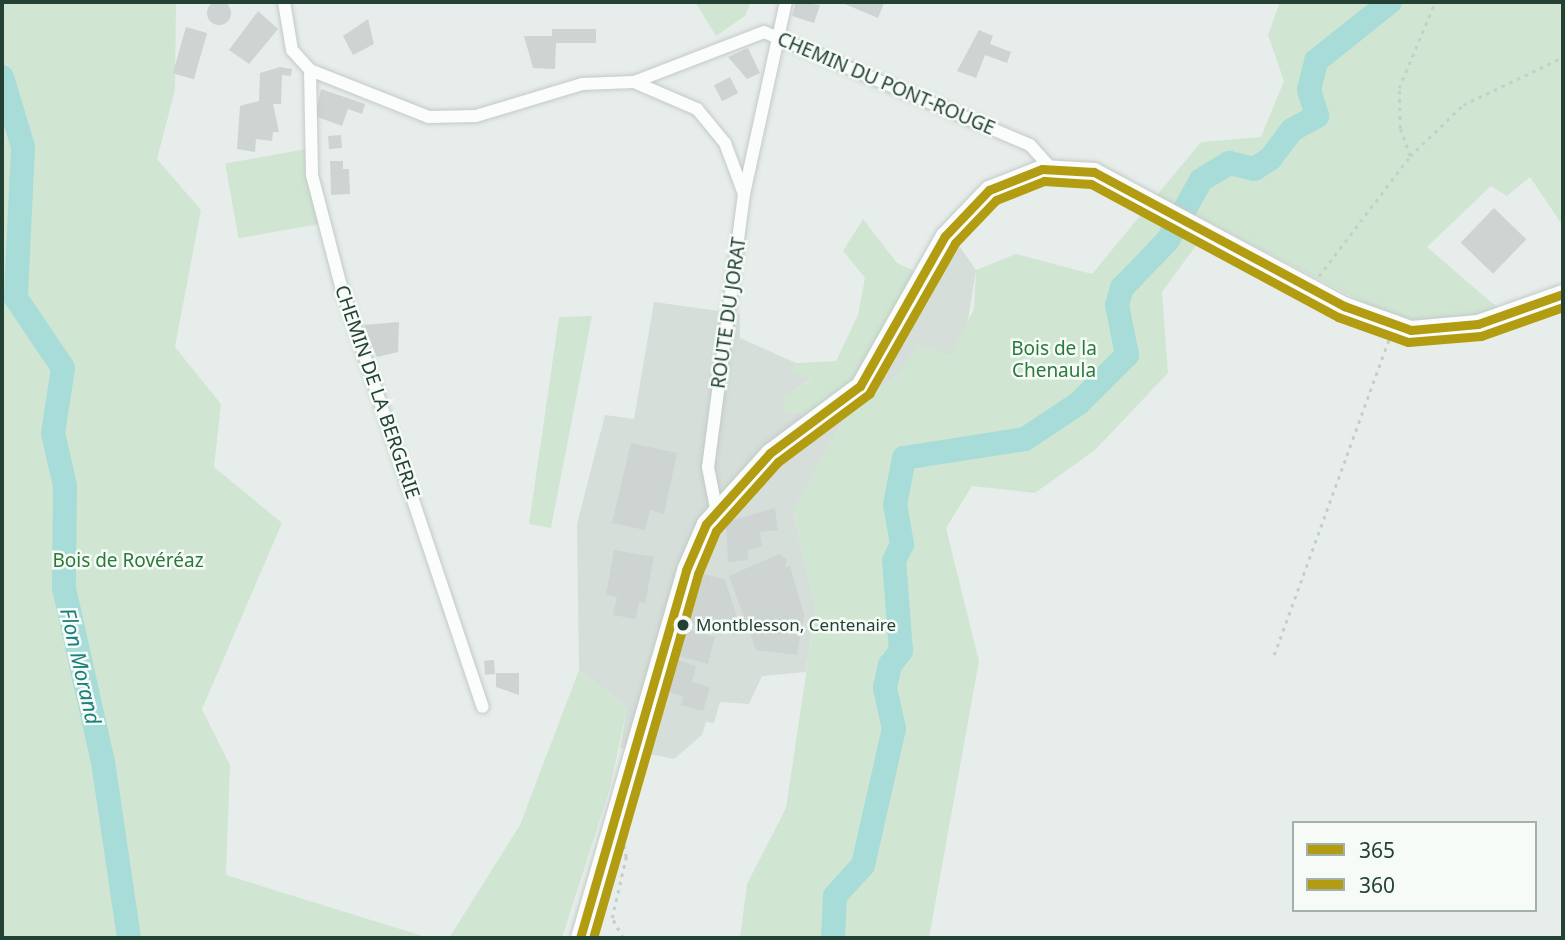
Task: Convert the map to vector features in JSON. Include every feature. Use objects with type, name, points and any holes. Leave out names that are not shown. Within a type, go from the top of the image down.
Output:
[{"type":"main road","points":[[580,938],[612,835],[686,570],[716,508],[770,453],[869,374],[940,245],[966,209],[1008,180],[1051,168],[1094,172],[1161,204],[1311,287],[1394,326],[1455,329],[1563,294]]},
{"type":"street","points":[[284,2],[292,50],[310,70]]},
{"type":"street","points":[[744,194],[782,41],[786,2]]},
{"type":"street","name":"CHEMIN DU PONT-ROUGE","points":[[634,82],[749,35],[764,32],[1030,145],[1051,168]]},
{"type":"street","name":"ROUTE DU JORAT","points":[[310,70],[429,117],[476,116],[582,83],[634,82],[697,109],[726,143],[744,194],[708,467],[716,508]]},
{"type":"street","name":"CHEMIN DE LA BERGERIE","points":[[310,70],[312,175],[341,285],[483,707]]},
{"type":"path","points":[[1410,156],[1400,128],[1399,88],[1435,2]]},
{"type":"path","points":[[1311,287],[1410,156],[1462,105],[1563,57]]},
{"type":"path","points":[[1274,655],[1394,326]]},
{"type":"path","points":[[612,835],[626,847],[612,918],[623,938]]},
{"type":"shaded area","points":[[960,247],[976,270],[966,332],[950,356],[920,345],[898,374],[847,414],[793,512],[816,607],[806,672],[762,676],[749,704],[720,702],[714,723],[706,722],[702,735],[674,759],[620,748],[627,708],[579,670],[577,524],[605,415],[634,419],[654,302],[740,314],[740,338],[796,363],[792,371],[811,379],[785,396],[783,411],[808,414],[915,271],[935,276],[948,249]]},
{"type":"green space","name":"Bois de Rovéréaz","points":[[2,2],[176,2],[175,90],[157,159],[201,210],[175,347],[221,404],[214,467],[282,523],[202,709],[230,765],[226,875],[429,938],[2,938]]},
{"type":"green space","points":[[695,2],[751,2],[745,16],[716,36]]},
{"type":"green space","points":[[1280,2],[1563,2],[1563,226],[1530,177],[1507,196],[1491,186],[1427,247],[1500,310],[1431,325],[1399,321],[1157,195],[1201,142],[1261,137],[1284,81],[1268,35]]},
{"type":"green space","points":[[307,149],[320,224],[238,238],[225,163]]},
{"type":"green space","name":"Bois de la Chenaula","points":[[1148,206],[1203,236],[1162,292],[1168,373],[1095,450],[1035,493],[972,486],[946,528],[979,661],[929,938],[740,938],[747,884],[786,808],[816,607],[793,512],[847,414],[898,374],[920,344],[950,356],[974,309],[976,270],[1016,254],[1092,274]]},
{"type":"green space","points":[[863,219],[897,263],[915,271],[851,383],[808,414],[783,412],[784,396],[811,380],[792,371],[796,363],[836,361],[858,315],[865,278],[843,251]]},
{"type":"green space","points":[[592,316],[551,528],[529,524],[559,317]]},
{"type":"green space","points":[[579,670],[627,708],[610,788],[562,938],[449,938],[520,825]]},
{"type":"building","points":[[219,1],[230,8],[231,13],[224,24],[219,25],[208,18],[207,13],[214,2]]},
{"type":"building","points":[[796,2],[820,5],[814,23],[792,16]]},
{"type":"building","points":[[840,2],[879,2],[884,3],[878,18]]},
{"type":"building","points":[[258,11],[278,29],[249,64],[229,50]]},
{"type":"building","points":[[368,19],[374,44],[353,55],[343,36]]},
{"type":"building","points":[[186,27],[207,33],[194,79],[173,73]]},
{"type":"building","points":[[552,29],[596,29],[596,43],[556,43],[555,69],[533,68],[524,36],[552,36]]},
{"type":"building","points":[[979,30],[993,36],[990,44],[1011,52],[1007,63],[985,55],[976,78],[957,71]]},
{"type":"building","points":[[748,48],[760,73],[747,79],[728,57]]},
{"type":"building","points":[[280,67],[292,69],[291,76],[282,75],[281,104],[273,104],[279,132],[273,132],[272,141],[256,139],[255,152],[237,149],[240,106],[259,101],[260,73]]},
{"type":"building","points":[[730,77],[738,93],[722,101],[714,85]]},
{"type":"building","points":[[321,89],[365,104],[362,114],[348,109],[342,126],[315,116]]},
{"type":"building","points":[[341,135],[342,148],[329,149],[328,136]]},
{"type":"building","points":[[330,161],[343,161],[343,169],[349,169],[350,194],[331,195]]},
{"type":"building","points":[[1494,208],[1526,239],[1493,274],[1461,243]]},
{"type":"building","points":[[399,322],[398,352],[377,357],[364,325]]},
{"type":"building","points":[[631,443],[677,453],[664,514],[650,510],[645,530],[612,523]]},
{"type":"building","points":[[775,508],[778,530],[760,532],[762,546],[748,550],[748,560],[728,562],[726,522]]},
{"type":"building","points":[[614,550],[654,557],[645,603],[639,602],[636,619],[613,615],[617,597],[606,595]]},
{"type":"building","points":[[779,554],[787,559],[785,568],[790,566],[804,615],[797,655],[756,650],[729,576]]},
{"type":"building","points":[[700,573],[712,576],[710,585],[713,576],[725,580],[738,620],[734,635],[685,622]]},
{"type":"building","points":[[686,629],[715,637],[708,664],[679,656]]},
{"type":"building","points":[[675,659],[696,666],[692,682],[710,687],[703,711],[681,705],[684,697],[666,691]]},
{"type":"building","points":[[494,660],[495,674],[485,675],[484,661]]},
{"type":"building","points":[[496,673],[519,673],[519,695],[496,687]]},
{"type":"waterway","points":[[833,938],[835,896],[863,865],[894,729],[885,688],[890,665],[901,651],[894,561],[902,544],[895,505],[904,458],[1025,439],[1079,403],[1127,355],[1117,305],[1122,288],[1168,240],[1201,180],[1229,163],[1254,169],[1270,159],[1292,130],[1317,116],[1309,90],[1316,61],[1390,2]]},
{"type":"waterway","name":"Flon Morand","points":[[2,77],[23,147],[16,298],[63,368],[53,433],[65,486],[64,588],[103,762],[129,938]]},
{"type":"transit line","name":"365","points":[[580,938],[686,570],[706,524],[770,453],[860,386],[945,236],[989,190],[1042,169],[1094,172],[1344,306],[1411,330],[1478,324],[1563,294]]},
{"type":"transit line","name":"360","points":[[593,938],[698,574],[716,531],[778,462],[869,394],[955,243],[996,200],[1044,181],[1091,184],[1338,317],[1408,342],[1481,336],[1563,307]]},
{"type":"place","name":"Montblesson, Centenaire","points":[[683,625]]}]
